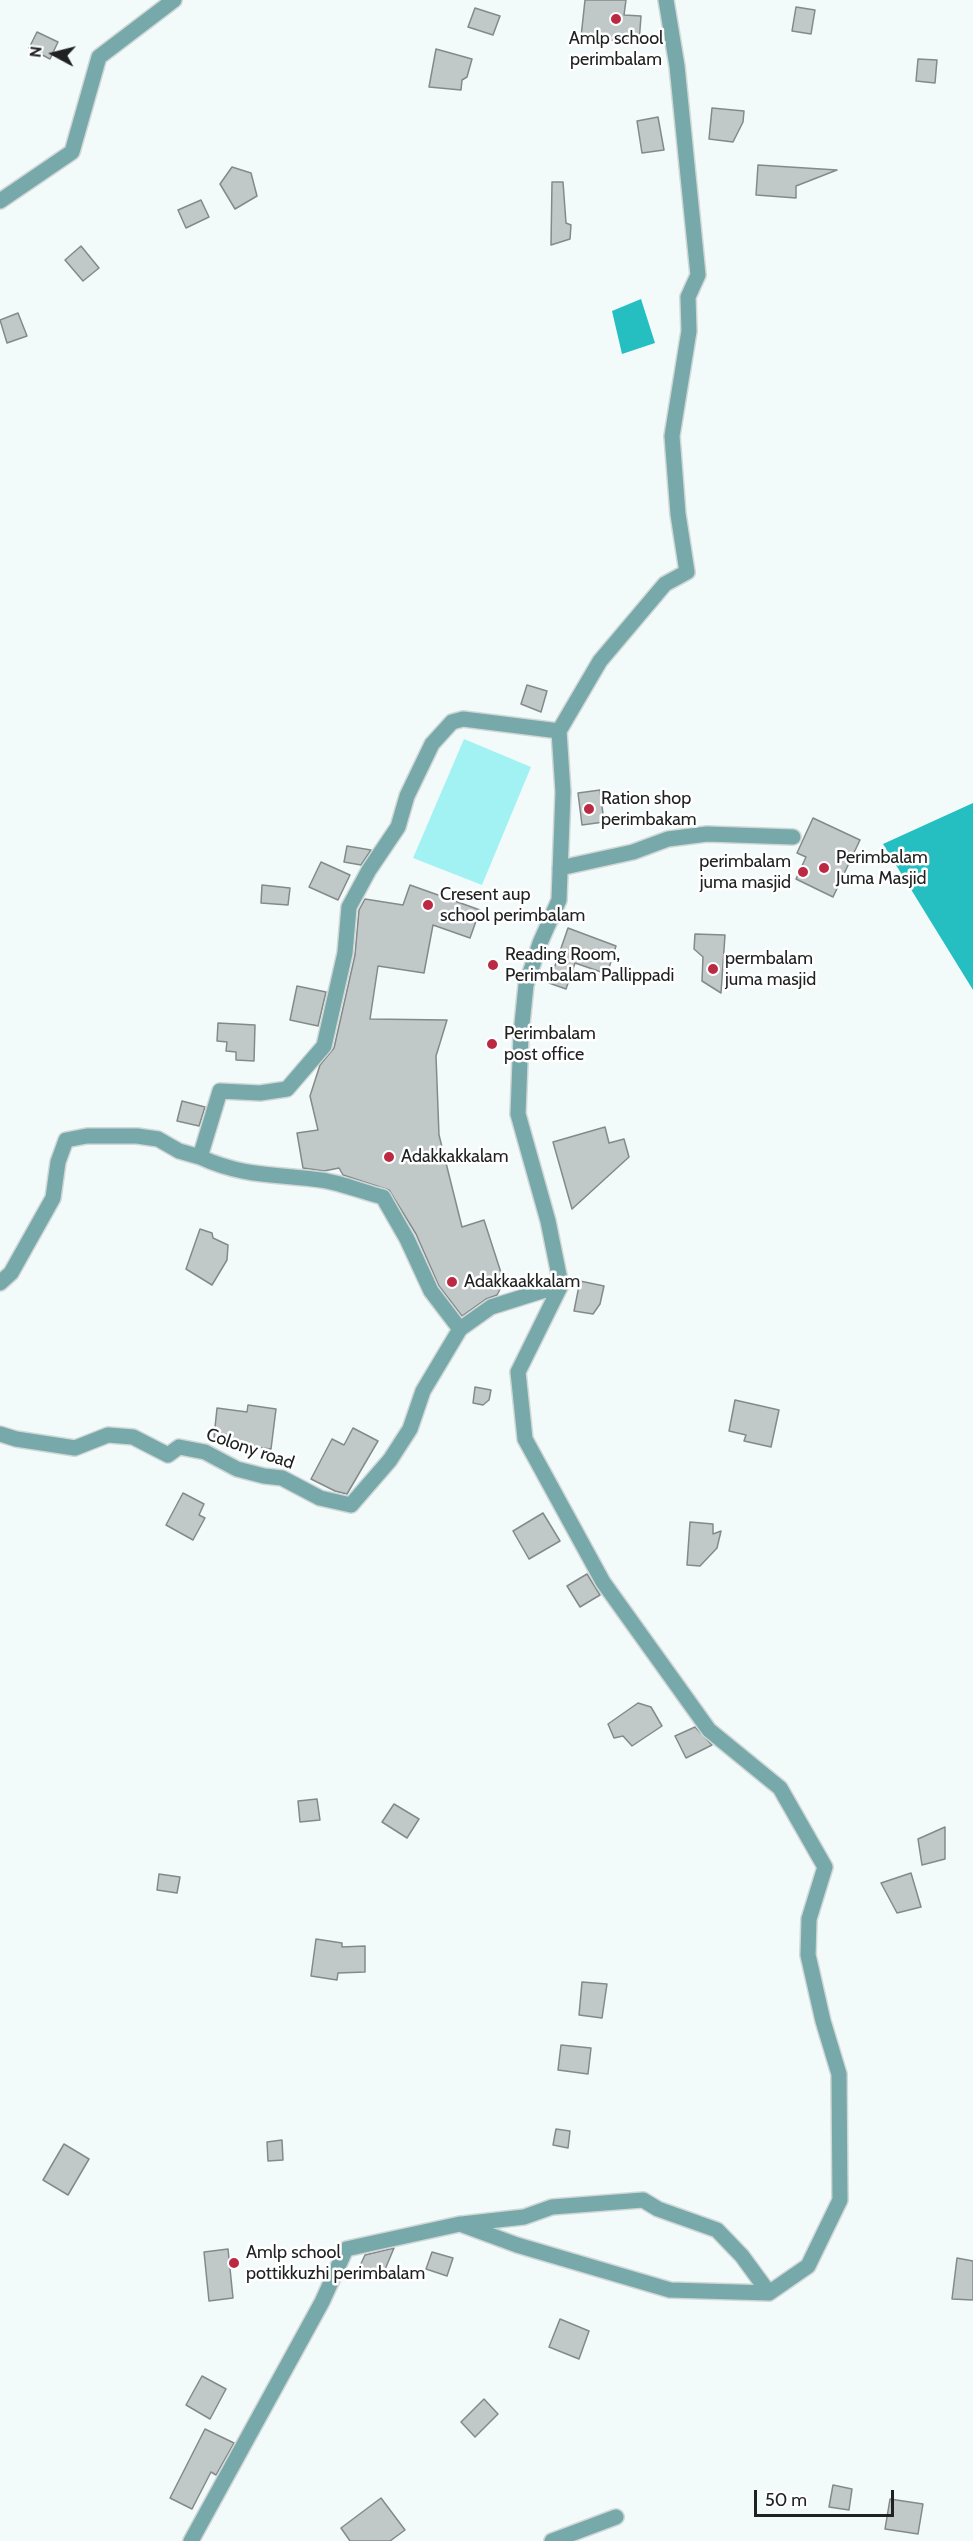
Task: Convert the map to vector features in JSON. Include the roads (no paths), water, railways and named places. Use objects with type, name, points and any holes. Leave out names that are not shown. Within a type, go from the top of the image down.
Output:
[{"type":"street","points":[[0,201],[72,152],[99,57],[174,0]]},
{"type":"street","points":[[460,2224],[517,2245],[670,2290],[769,2293],[808,2266],[840,2200],[839,2074],[823,2021],[808,1955],[809,1919],[825,1867],[780,1788],[709,1730],[603,1582],[525,1439],[518,1372],[561,1285],[548,1221],[518,1114],[521,1034],[526,985],[540,943],[559,900],[563,792],[559,731],[600,661],[665,584],[687,572],[678,514],[672,436],[689,331],[687,297],[698,275],[677,66],[666,0]]},
{"type":"street","points":[[200,1157],[220,1090],[260,1093],[287,1089],[324,1046],[345,953],[349,907],[362,887],[369,870],[398,827],[407,796],[438,737],[452,722],[463,719],[559,731]]},
{"type":"street","points":[[560,868],[633,852],[668,839],[707,834],[793,837]]},
{"type":"street","points":[[0,1283],[11,1273],[53,1198],[58,1162],[66,1140],[87,1136],[137,1136],[158,1140],[179,1151],[225,1168],[257,1174],[322,1180],[383,1197],[407,1239],[431,1291],[460,1329],[491,1307],[561,1285]]},
{"type":"street","name":"Colony road","points":[[0,1434],[16,1439],[75,1448],[108,1435],[134,1437],[168,1455],[179,1447],[205,1452],[237,1468],[264,1476],[282,1478],[320,1498],[351,1504],[390,1460],[410,1429],[423,1390],[460,1329]]},
{"type":"street","points":[[191,2541],[322,2302],[346,2249],[460,2224],[524,2217],[552,2207],[643,2200],[658,2209],[717,2229],[742,2256],[769,2293]]},
{"type":"street","points":[[552,2541],[616,2517]]},
{"type":"place","name":"Amlp school perimbalam","points":[[616,19]]},
{"type":"place","name":"Ration shop perimbakam","points":[[589,809]]},
{"type":"place","name":"Perimbalam Juma Masjid","points":[[824,868]]},
{"type":"place","name":"perimbalam juma masjid","points":[[803,872]]},
{"type":"place","name":"Cresent aup school perimbalam","points":[[428,905]]},
{"type":"place","name":"Reading Room, Perimbalam Pallippadi","points":[[493,965]]},
{"type":"place","name":"permbalam juma masjid","points":[[713,969]]},
{"type":"place","name":"Perimbalam post office","points":[[492,1044]]},
{"type":"place","name":"Adakkakkalam","points":[[389,1157]]},
{"type":"place","name":"Adakkaakkalam","points":[[452,1282]]},
{"type":"place","name":"Amlp school pottikkuzhi perimbalam","points":[[234,2263]]}]
